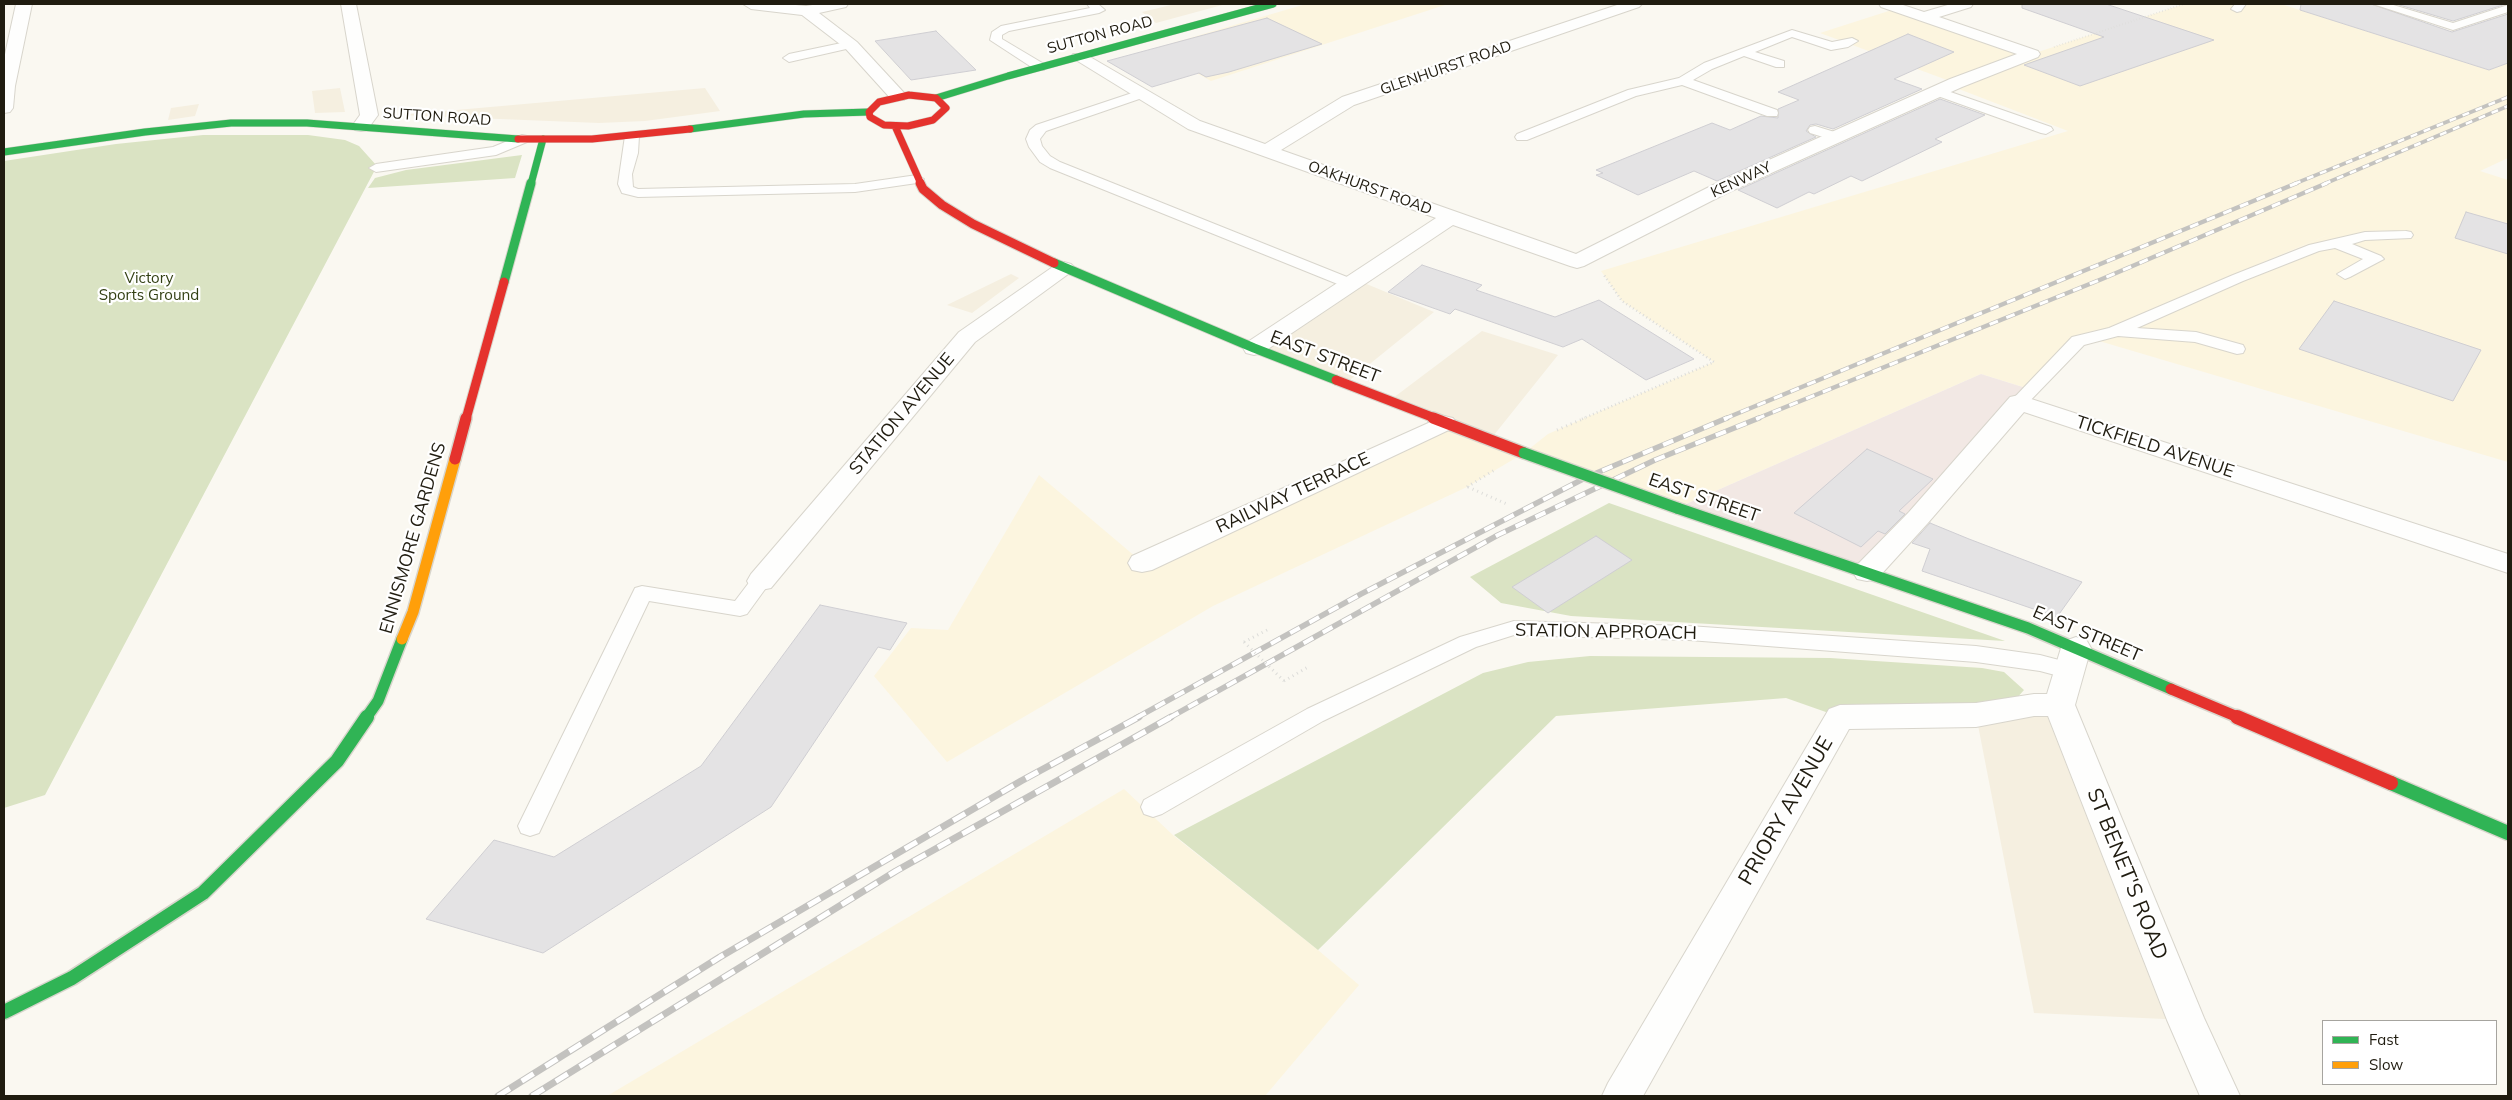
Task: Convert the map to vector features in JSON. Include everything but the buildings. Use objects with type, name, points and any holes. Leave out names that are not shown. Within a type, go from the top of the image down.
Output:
[{"type":"main road","name":"SUTTON ROAD","points":[[4,152],[145,132],[231,123],[307,123],[543,139],[632,136],[766,117],[869,112],[879,102],[898,96],[919,95],[936,98],[1040,67],[1269,4]]},
{"type":"main road","points":[[869,112],[875,121],[895,126],[915,125],[933,120],[942,114],[946,108],[936,98]]},
{"type":"main road","points":[[925,134],[933,120]]},
{"type":"main road","name":"EAST STREET","points":[[895,126],[920,184],[942,205],[973,224],[1064,268],[1254,348],[1524,453],[1677,508],[2028,628],[2073,659],[2508,833]]},
{"type":"main road","name":"ENNISMORE GARDENS","points":[[4,1012],[72,978],[203,893],[337,761],[378,701],[414,612],[543,139]]},
{"type":"main road","points":[[911,164],[918,149]]},
{"type":"street","points":[[4,108],[5,84],[24,4]]},
{"type":"street","points":[[348,4],[369,115],[360,126]]},
{"type":"street","points":[[751,4],[806,11],[841,4]]},
{"type":"street","name":"GLENHURST ROAD","points":[[1266,152],[1348,101],[1634,4]]},
{"type":"street","points":[[1886,4],[2032,54]]},
{"type":"street","points":[[1923,17],[1966,4]]},
{"type":"street","points":[[806,11],[851,45],[898,96]]},
{"type":"street","name":"KENWAY","points":[[1577,262],[1720,189],[1939,92],[2032,54]]},
{"type":"street","name":"OAKHURST ROAD","points":[[1079,57],[1194,125],[1450,217]]},
{"type":"street","points":[[1450,217],[1577,262]]},
{"type":"street","name":"OAKHURST ROAD","points":[[1254,348],[1450,217]]},
{"type":"street","name":"STATION AVENUE","points":[[761,581],[967,337],[1064,268]]},
{"type":"street","points":[[1867,572],[1918,518],[2019,402]]},
{"type":"street","name":"TICKFIELD AVENUE","points":[[2019,402],[2508,564]]},
{"type":"street","name":"RAILWAY TERRACE","points":[[1142,563],[1444,423]]},
{"type":"street","points":[[2059,705],[2073,659]]},
{"type":"street","name":"PRIORY AVENUE","points":[[1622,1096],[1840,717],[1976,715],[2034,704],[2059,705]]},
{"type":"street","name":"ST BENET'S ROAD","points":[[2059,705],[2186,1020],[2220,1096]]},
{"type":"lane","points":[[1040,67],[996,40],[996,34],[1005,28],[1099,10],[1092,4]]},
{"type":"lane","points":[[2379,4],[2453,27],[2508,8]]},
{"type":"lane","points":[[1522,137],[1632,93],[1683,81],[1708,66],[1792,33],[1831,46],[1844,45],[1852,41]]},
{"type":"lane","points":[[789,58],[851,45]]},
{"type":"lane","points":[[1744,52],[1780,64]]},
{"type":"lane","points":[[1683,81],[1772,114]]},
{"type":"lane","points":[[1939,92],[2046,130]]},
{"type":"lane","points":[[1141,94],[1041,128],[1035,133],[1033,139],[1036,147],[1045,159],[1055,165],[1351,284]]},
{"type":"lane","points":[[1815,130],[1836,137]]},
{"type":"lane","points":[[632,136],[632,153],[625,174],[625,184],[627,190],[638,193],[855,188],[920,184]]},
{"type":"lane","points":[[376,168],[496,151],[522,139]]},
{"type":"lane","points":[[871,200],[920,184]]},
{"type":"lane","points":[[2019,402],[2078,341],[2115,332],[2238,278],[2314,248],[2365,236],[2406,235]]},
{"type":"lane","points":[[2337,243],[2376,259],[2345,274]]},
{"type":"lane","points":[[2115,332],[2196,337],[2236,349]]},
{"type":"lane","points":[[530,826],[642,593],[740,609],[761,581]]},
{"type":"lane","name":"STATION APPROACH","points":[[1153,807],[1315,715],[1468,642],[1514,628],[1689,633],[1976,654],[2040,663],[2073,659]]},
{"type":"path","points":[[2032,54],[2184,4]]},
{"type":"path","points":[[1543,460],[1548,434],[1714,362],[1622,301],[1601,271],[1577,262]]},
{"type":"path","points":[[1486,474],[1467,487],[1508,505]]},
{"type":"path","points":[[1269,629],[1244,642],[1284,681],[1308,666]]},
{"type":"shaded area","points":[[1175,4],[1226,4],[1156,23],[1142,12]]},
{"type":"shaded area","points":[[1306,4],[1448,4],[1211,81],[1152,49]]},
{"type":"shaded area","points":[[2184,4],[2281,4],[2489,70],[2508,63],[2508,158],[2480,171],[2508,180],[2508,462],[2089,338],[2337,231],[2082,339],[2029,389],[1981,374],[1677,508],[1524,453],[1548,434],[1714,362],[1622,301],[1601,271],[2068,131],[1951,86],[1955,83],[1820,33],[1898,8],[2032,54]]},
{"type":"shaded area","points":[[340,88],[345,112],[315,113],[312,91]]},
{"type":"shaded area","points":[[705,88],[720,111],[645,121],[599,123],[400,115]]},
{"type":"shaded area","points":[[199,104],[195,116],[168,120],[171,108]]},
{"type":"shaded area","points":[[1011,274],[1019,278],[972,313],[947,305]]},
{"type":"shaded area","points":[[1357,280],[1434,312],[1345,384],[1254,348]]},
{"type":"shaded area","points":[[1482,331],[1558,355],[1490,440],[1389,401]]},
{"type":"shaded area","points":[[1981,374],[2029,389],[1867,572],[1677,508]]},
{"type":"shaded area","points":[[1444,423],[1524,453],[1467,487],[1213,606],[947,762],[874,676],[911,628],[948,630],[1039,475],[1143,563]]},
{"type":"shaded area","points":[[2059,705],[2186,1020],[2034,1013],[1976,715]]},
{"type":"shaded area","points":[[1124,789],[1174,836],[1318,950],[1359,985],[1265,1096],[607,1096]]},
{"type":"green space","name":"Victory Sports Ground","points":[[203,135],[308,135],[345,140],[359,146],[377,166],[45,795],[4,808],[4,161],[116,144]]},
{"type":"green space","points":[[522,155],[515,178],[368,188],[375,178],[406,170]]},
{"type":"green space","points":[[1609,503],[2005,641],[1571,616],[1501,603],[1470,577]]},
{"type":"green space","points":[[1590,656],[1830,658],[1982,668],[2004,672],[2024,690],[2016,699],[1976,715],[1840,717],[1786,698],[1556,716],[1318,950],[1174,835],[1483,673],[1528,662]]},
{"type":"railway","points":[[2294,184],[2508,97]]},
{"type":"railway","points":[[2324,184],[2508,106]]},
{"type":"railway","points":[[1724,419],[2297,183]]},
{"type":"railway","points":[[1756,419],[2102,279],[2327,183]]},
{"type":"railway","points":[[1136,718],[1361,594],[1587,477],[1727,418]]},
{"type":"railway","points":[[1169,718],[1498,535],[1655,460],[1759,418]]},
{"type":"railway","points":[[498,1096],[720,957],[1021,781],[1139,717]]},
{"type":"railway","points":[[532,1096],[896,871],[1171,717]]},
{"type":"traffic: fast","points":[[936,98],[1008,76],[1273,4]]},
{"type":"traffic: fast","points":[[690,129],[804,114],[869,112]]},
{"type":"traffic: fast","points":[[4,152],[145,132],[231,123],[307,123],[518,139]]},
{"type":"traffic: fast","points":[[504,282],[543,139]]},
{"type":"traffic: fast","points":[[1054,263],[1254,348],[1336,380]]},
{"type":"traffic: fast","points":[[1524,453],[1677,508]]},
{"type":"traffic: fast","points":[[1677,508],[2028,628],[2171,689]]},
{"type":"traffic: fast","points":[[4,1012],[72,978],[203,893],[337,761],[378,701],[402,639]]},
{"type":"traffic: fast","points":[[2391,783],[2508,833]]},
{"type":"traffic: slow","points":[[402,639],[413,612],[455,459]]},
{"type":"traffic: jam","points":[[909,95],[936,98],[946,108],[933,120],[908,126],[884,125],[870,117],[869,112],[879,102],[909,95]]},
{"type":"traffic: jam","points":[[895,126],[923,189],[942,205],[973,224],[1054,263]]},
{"type":"traffic: jam","points":[[518,139],[592,139],[690,129]]},
{"type":"traffic: jam","points":[[455,459],[504,282]]},
{"type":"traffic: jam","points":[[1336,380],[1524,453]]},
{"type":"traffic: jam","points":[[2171,689],[2391,783]]}]
